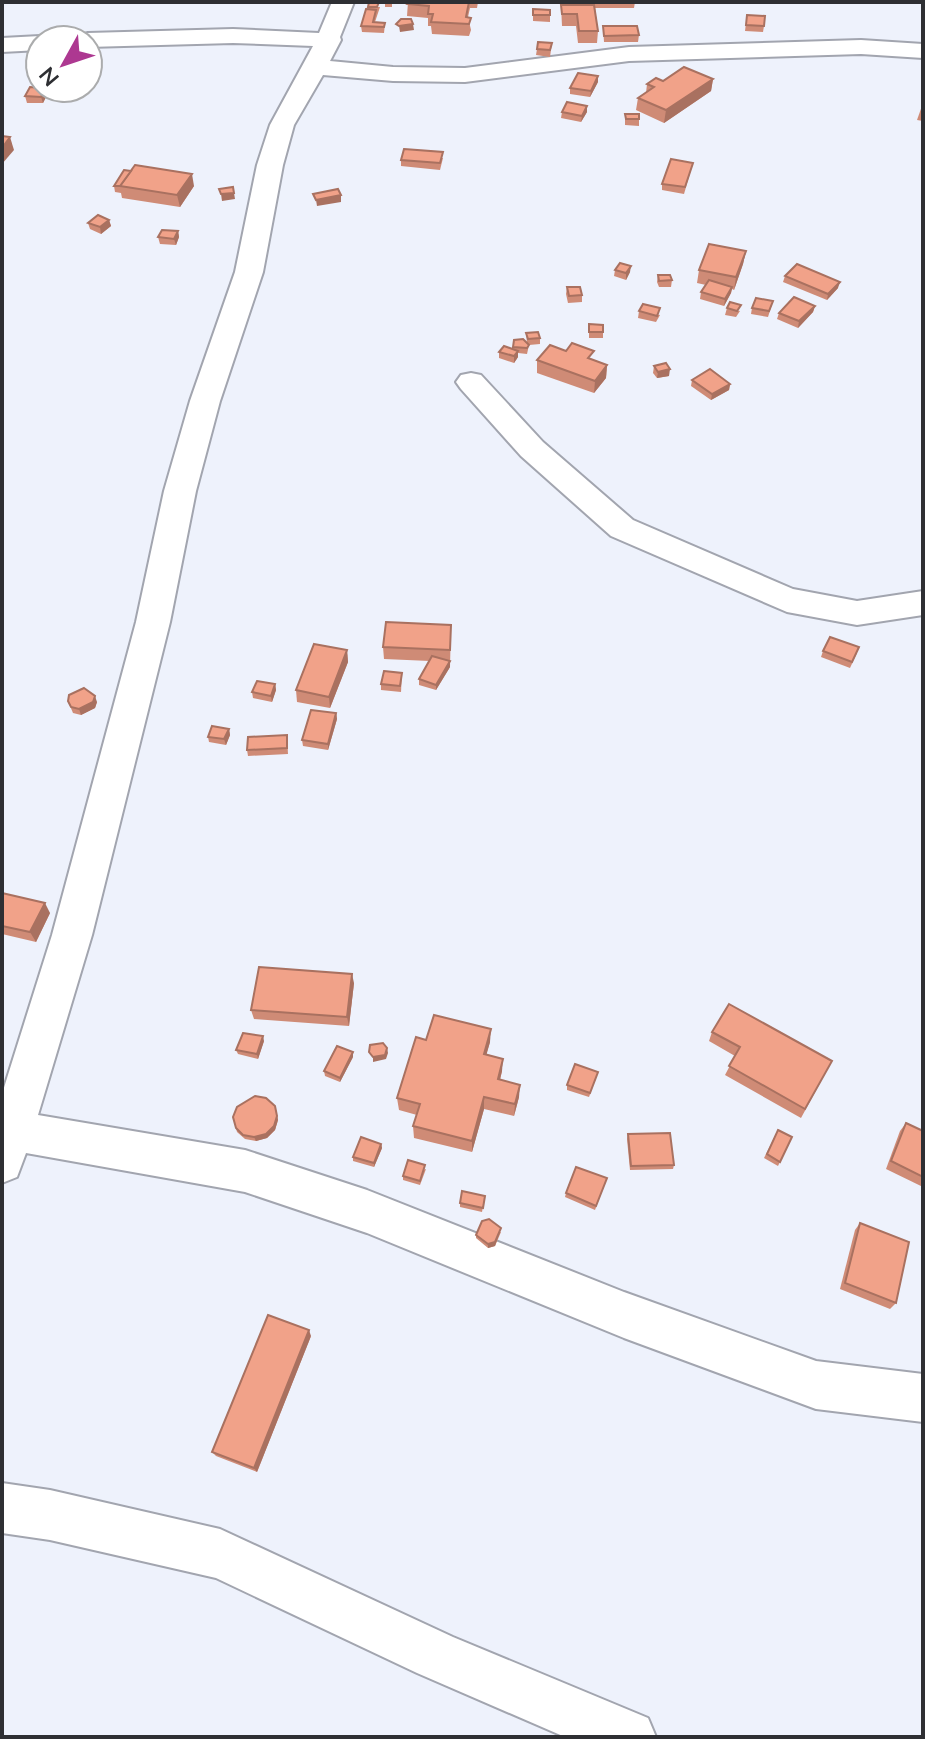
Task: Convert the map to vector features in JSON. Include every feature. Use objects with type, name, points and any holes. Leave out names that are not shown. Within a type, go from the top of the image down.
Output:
[{"type":"street","points":[[343,2],[323,54],[282,125],[270,165],[249,272],[205,401],[180,491],[153,622],[72,935],[5,1140],[245,1171],[367,1212],[624,1315],[816,1385],[923,1398]]},
{"type":"street","points":[[104,40],[233,36],[323,54],[393,74],[465,75],[629,54],[861,47],[923,51]]},
{"type":"street","points":[[2,45],[24,44]]},
{"type":"street","points":[[471,382],[532,449],[622,528],[787,600],[857,613],[923,603]]},
{"type":"street","points":[[2,1508],[50,1515],[220,1554],[435,1655],[629,1737]]},
{"type":"building","points":[[369,2],[379,2],[377,7],[368,7]]},
{"type":"building","points":[[408,2],[469,2],[466,17],[471,18],[469,24],[431,22],[433,14],[428,14],[429,6]]},
{"type":"building","points":[[561,5],[594,5],[598,31],[579,31],[577,14],[562,14]]},
{"type":"building","points":[[366,9],[376,10],[373,22],[385,23],[384,27],[361,26]]},
{"type":"building","points":[[533,9],[550,10],[550,15],[533,15]]},
{"type":"building","points":[[747,15],[765,16],[764,26],[746,25]]},
{"type":"building","points":[[401,19],[411,19],[413,24],[399,26],[396,24]]},
{"type":"building","points":[[603,26],[637,26],[639,35],[604,36]]},
{"type":"building","points":[[538,42],[552,43],[550,50],[537,49]]},
{"type":"building","points":[[684,67],[713,79],[666,110],[638,98],[654,87],[647,84],[656,78],[663,81]]},
{"type":"building","points":[[578,73],[598,76],[591,91],[570,88]]},
{"type":"building","points":[[567,102],[587,106],[582,116],[562,112]]},
{"type":"building","points":[[625,114],[639,114],[639,119],[626,119]]},
{"type":"building","points":[[2,136],[10,137],[2,148]]},
{"type":"building","points":[[404,149],[443,152],[440,163],[401,160]]},
{"type":"building","points":[[671,159],[693,163],[685,187],[662,184]]},
{"type":"building","points":[[135,165],[192,174],[177,195],[120,186]]},
{"type":"building","points":[[124,170],[131,171],[120,186],[114,186]]},
{"type":"building","points":[[233,187],[234,193],[221,194],[219,189]]},
{"type":"building","points":[[338,189],[341,195],[316,200],[313,194]]},
{"type":"building","points":[[98,215],[109,220],[100,227],[88,223]]},
{"type":"building","points":[[162,230],[178,231],[174,239],[158,237]]},
{"type":"building","points":[[709,244],[746,251],[736,277],[699,270]]},
{"type":"building","points":[[620,263],[631,266],[626,273],[615,270]]},
{"type":"building","points":[[797,264],[840,282],[828,294],[785,276]]},
{"type":"building","points":[[658,275],[670,275],[672,280],[659,281]]},
{"type":"building","points":[[709,280],[732,287],[725,299],[701,292]]},
{"type":"building","points":[[567,287],[580,287],[582,295],[569,296]]},
{"type":"building","points":[[794,297],[815,306],[799,321],[779,313]]},
{"type":"building","points":[[756,298],[773,301],[769,311],[752,308]]},
{"type":"building","points":[[730,302],[741,305],[737,311],[727,308]]},
{"type":"building","points":[[643,304],[660,308],[657,316],[639,311]]},
{"type":"building","points":[[589,324],[603,325],[603,332],[589,332]]},
{"type":"building","points":[[538,332],[540,338],[528,339],[526,333]]},
{"type":"building","points":[[523,339],[529,345],[527,348],[513,347],[514,340]]},
{"type":"building","points":[[572,343],[594,351],[588,358],[607,365],[595,381],[537,360],[550,345],[566,351]]},
{"type":"building","points":[[504,346],[518,351],[514,356],[499,352]]},
{"type":"building","points":[[666,363],[670,369],[658,372],[654,366]]},
{"type":"building","points":[[710,369],[730,384],[712,394],[692,380]]},
{"type":"building","points":[[386,622],[451,625],[450,650],[383,647]]},
{"type":"building","points":[[830,637],[859,647],[852,662],[823,651]]},
{"type":"building","points":[[314,644],[347,650],[329,697],[296,690]]},
{"type":"building","points":[[432,656],[450,661],[436,685],[419,679]]},
{"type":"building","points":[[384,671],[402,673],[400,686],[381,684]]},
{"type":"building","points":[[257,681],[275,684],[271,696],[252,692]]},
{"type":"building","points":[[84,688],[95,696],[93,702],[79,709],[71,707],[69,695]]},
{"type":"building","points":[[311,710],[336,713],[328,744],[302,740]]},
{"type":"building","points":[[212,726],[229,729],[224,739],[208,737]]},
{"type":"building","points":[[287,735],[287,748],[247,750],[248,737]]},
{"type":"building","points":[[2,893],[45,903],[30,932],[2,926]]},
{"type":"building","points":[[259,967],[352,974],[347,1017],[251,1010]]},
{"type":"building","points":[[729,1004],[832,1061],[805,1109],[729,1066],[740,1047],[712,1032]]},
{"type":"building","points":[[434,1015],[491,1029],[484,1054],[503,1059],[498,1079],[520,1085],[515,1104],[484,1097],[472,1141],[413,1126],[420,1104],[397,1098],[416,1037],[426,1040]]},
{"type":"building","points":[[243,1033],[263,1036],[257,1054],[236,1050]]},
{"type":"building","points":[[383,1043],[387,1048],[385,1055],[373,1057],[369,1052],[370,1045]]},
{"type":"building","points":[[337,1046],[353,1052],[340,1078],[324,1071]]},
{"type":"building","points":[[575,1064],[598,1072],[590,1093],[567,1085]]},
{"type":"building","points":[[255,1096],[266,1098],[275,1106],[277,1116],[274,1126],[266,1134],[254,1137],[243,1135],[236,1128],[233,1117],[237,1107]]},
{"type":"building","points":[[906,1123],[923,1131],[923,1177],[891,1161]]},
{"type":"building","points":[[778,1130],[792,1137],[780,1162],[767,1154]]},
{"type":"building","points":[[670,1133],[674,1165],[631,1166],[628,1134]]},
{"type":"building","points":[[361,1137],[381,1144],[374,1163],[353,1157]]},
{"type":"building","points":[[408,1160],[425,1165],[420,1181],[403,1176]]},
{"type":"building","points":[[576,1167],[607,1178],[596,1206],[566,1193]]},
{"type":"building","points":[[462,1191],[485,1196],[483,1208],[460,1203]]},
{"type":"building","points":[[489,1219],[501,1228],[495,1242],[488,1244],[476,1235],[482,1221]]},
{"type":"building","points":[[860,1223],[909,1242],[896,1303],[845,1283]]},
{"type":"building","points":[[268,1315],[309,1330],[254,1468],[212,1452]]}]
